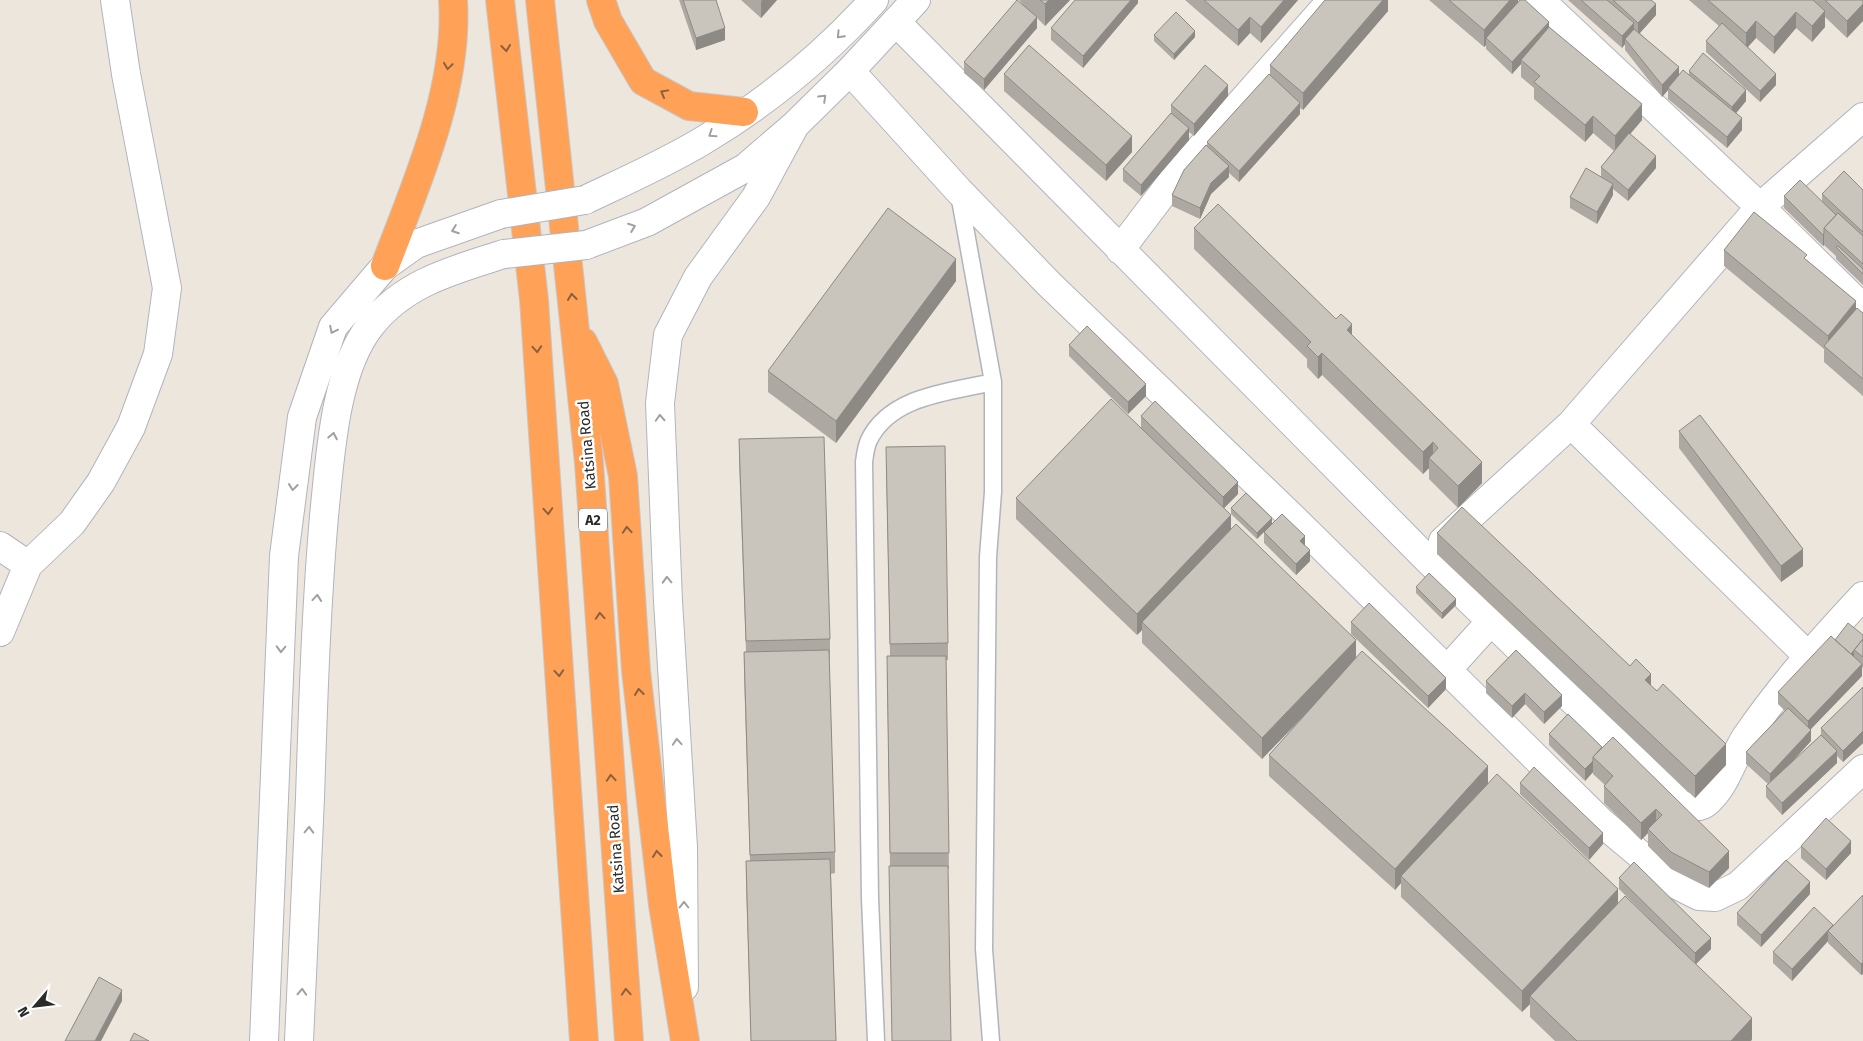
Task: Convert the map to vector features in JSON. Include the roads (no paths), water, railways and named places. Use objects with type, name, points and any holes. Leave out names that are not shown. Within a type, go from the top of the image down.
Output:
[{"type":"highway","points":[[384,266],[424,159],[446,85],[454,21],[453,0]]},
{"type":"highway","points":[[500,0],[534,300],[584,1041]]},
{"type":"highway","name":"Katsina Road","points":[[540,0],[590,473],[629,1041]]},
{"type":"highway","points":[[601,0],[608,21],[643,81],[689,106],[744,112]]},
{"type":"highway","points":[[575,325],[604,384],[623,476],[636,670],[663,905],[685,1041]]},
{"type":"street","points":[[0,632],[28,565],[72,523],[101,482],[131,427],[158,354],[167,288],[126,74],[116,0]]},
{"type":"street","points":[[264,1041],[284,556],[302,416],[333,326],[384,266],[416,244],[501,214],[585,200],[704,140],[829,47],[874,0]]},
{"type":"street","points":[[299,1041],[316,607],[331,441],[347,370],[370,326],[399,297],[433,277],[504,254],[586,244],[647,222],[745,168],[795,125],[850,71],[916,0]]},
{"type":"street","points":[[1120,250],[1176,176],[1332,0]]},
{"type":"street","points":[[1540,0],[1760,207],[1863,308]]},
{"type":"street","points":[[896,22],[1427,559],[1682,806],[1694,807],[1706,803],[1715,794],[1745,738],[1807,655],[1863,596]]},
{"type":"street","points":[[850,71],[959,191],[1049,284],[1137,366],[1601,822],[1675,884],[1699,896],[1715,897],[1738,886],[1863,769]]},
{"type":"street","points":[[1427,559],[1450,534],[1571,424],[1760,207],[1863,117]]},
{"type":"street","points":[[685,1041],[683,847],[668,601],[660,403],[668,335],[698,277],[756,197],[795,125]]},
{"type":"street","points":[[1571,424],[1807,655]]},
{"type":"street","points":[[0,546],[28,565]]},
{"type":"street","points":[[1448,670],[1492,620]]},
{"type":"lane","points":[[959,191],[993,382],[993,492],[988,557],[984,949],[991,1041]]},
{"type":"lane","points":[[876,1041],[870,898],[864,462],[870,439],[896,409],[914,401],[993,382]]}]
